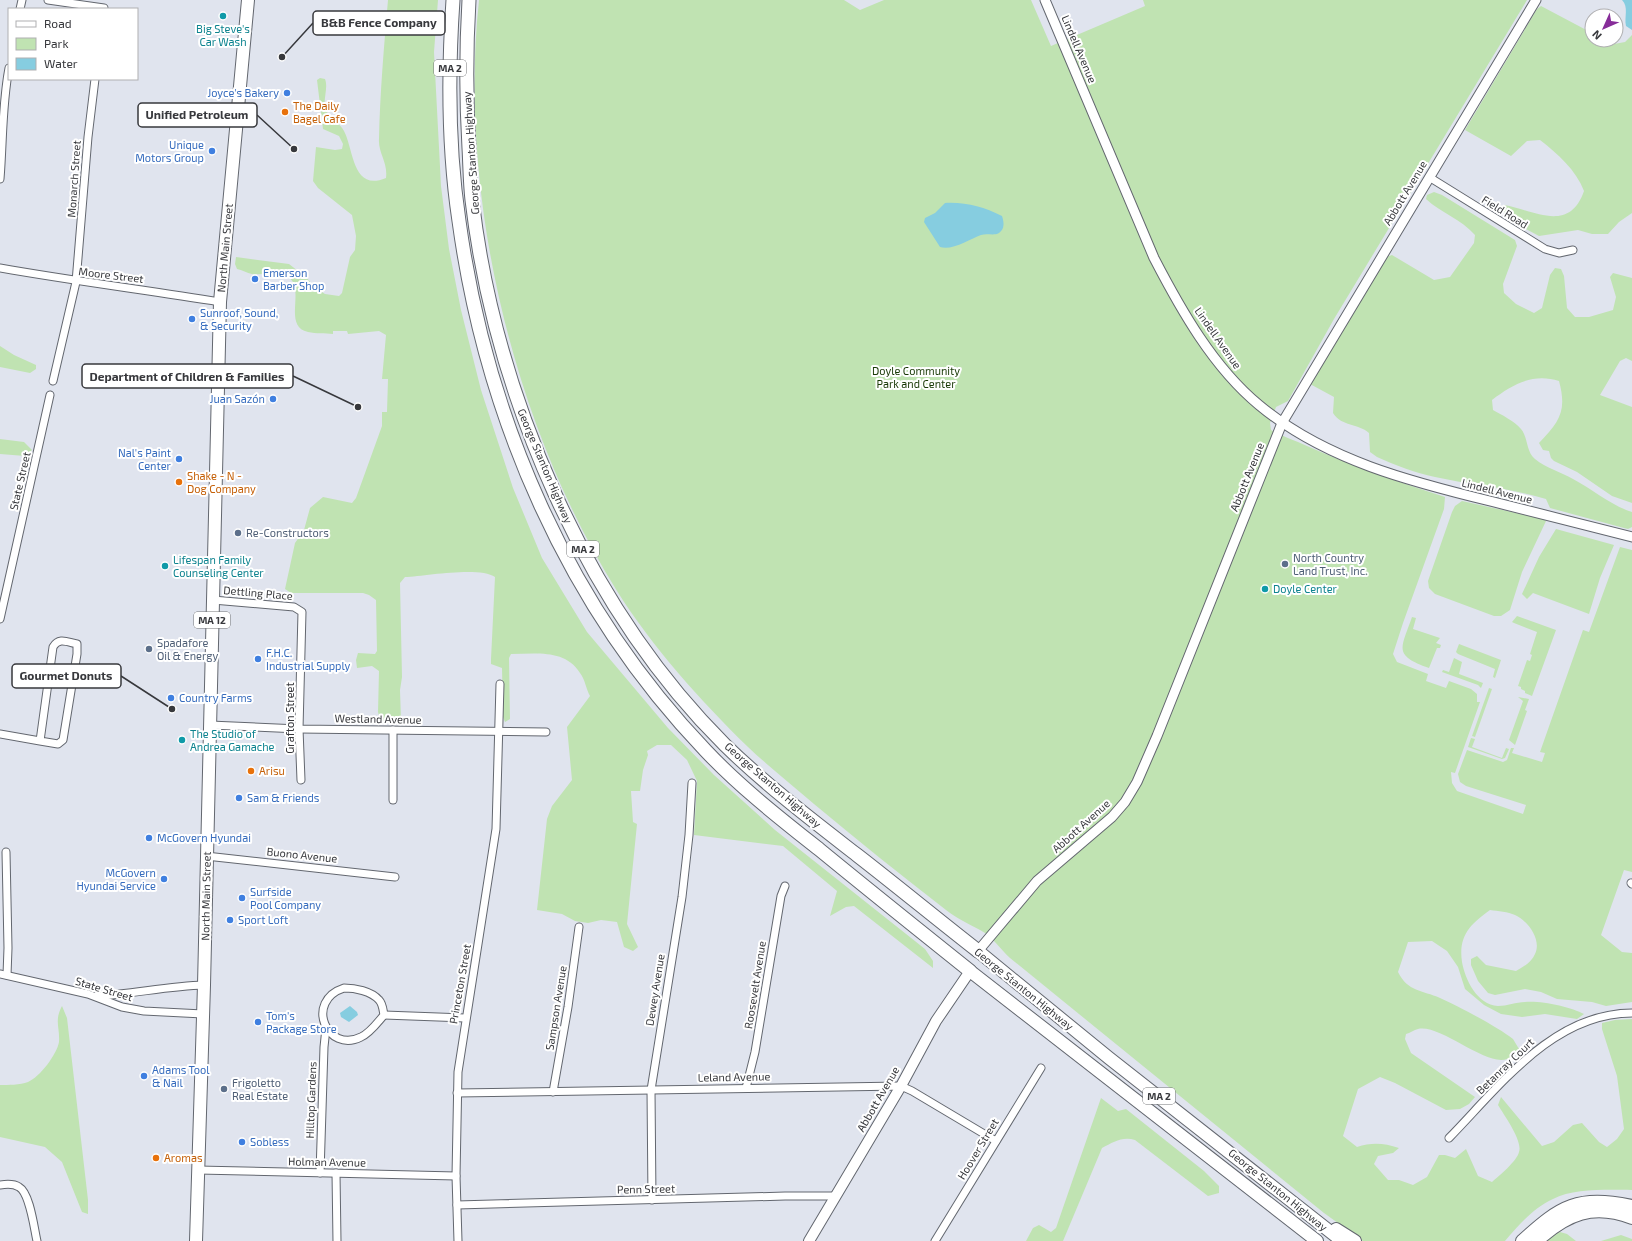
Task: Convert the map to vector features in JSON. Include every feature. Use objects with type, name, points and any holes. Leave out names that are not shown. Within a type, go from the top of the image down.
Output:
[{"type":"highway","name":"North Main Street","points":[[196,1241],[204,985],[220,302],[248,0]]},
{"type":"highway","name":"George Stanton Highway","points":[[453,0],[450,54],[451,136],[458,220],[474,305],[491,377],[509,431],[550,528],[614,638],[671,713],[705,751],[759,801],[970,971],[1318,1241]]},
{"type":"highway","name":"George Stanton Highway","points":[[469,0],[465,53],[467,121],[472,198],[481,259],[507,371],[527,428],[571,529],[598,578],[661,672],[681,697],[724,743],[786,798],[1342,1241]]},
{"type":"highway","points":[[1280,1192],[1355,1241]]},
{"type":"highway","points":[[1522,1241],[1544,1220],[1568,1206],[1598,1201],[1632,1206]]},
{"type":"highway","points":[[1537,1241],[1556,1225],[1571,1216],[1583,1213],[1610,1212],[1632,1218]]},
{"type":"main road","name":"Abbott Avenue","points":[[809,1241],[901,1086],[936,1021],[970,971]]},
{"type":"street","points":[[48,0],[104,8],[106,0]]},
{"type":"street","name":"Lindell Avenue","points":[[1045,0],[1154,258],[1171,291],[1228,375],[1258,404],[1282,423],[1320,445],[1355,461],[1403,478],[1632,536]]},
{"type":"street","name":"Abbott Avenue","points":[[978,951],[1037,881],[1112,817],[1137,782],[1157,736],[1282,423],[1536,0]]},
{"type":"street","points":[[0,178],[4,127],[4,92],[8,73]]},
{"type":"street","name":"Monarch Street","points":[[76,282],[88,137],[95,80]]},
{"type":"street","name":"Field Road","points":[[1429,177],[1545,249],[1559,253],[1574,250]]},
{"type":"street","name":"Moore Street","points":[[0,268],[76,282],[141,289],[220,302]]},
{"type":"street","points":[[54,381],[76,282]]},
{"type":"street","name":"State Street","points":[[0,619],[50,395]]},
{"type":"street","name":"Dettling Place","points":[[213,600],[294,607],[300,610]]},
{"type":"street","name":"Grafton Street","points":[[300,610],[303,618],[299,728],[301,780]]},
{"type":"street","points":[[0,734],[40,742],[58,744],[63,740],[77,654],[76,644],[61,640],[56,642],[54,647],[40,742]]},
{"type":"street","name":"Princeton Street","points":[[458,1241],[456,1176],[458,1072],[465,1018],[494,847],[499,782],[498,732],[500,684]]},
{"type":"street","name":"Westland Avenue","points":[[210,725],[546,732]]},
{"type":"street","points":[[393,730],[394,800]]},
{"type":"street","name":"Dewey Avenue","points":[[652,1200],[651,1090],[682,897],[689,835],[692,784]]},
{"type":"street","points":[[3,975],[8,948],[6,852]]},
{"type":"street","name":"Buono Avenue","points":[[206,856],[395,877]]},
{"type":"street","name":"Roosevelt Avenue","points":[[746,1088],[755,1052],[781,896],[785,886]]},
{"type":"street","name":"Sampson Avenue","points":[[554,1092],[579,927]]},
{"type":"street","name":"State Street","points":[[3,975],[94,997],[122,1007],[144,1011],[203,1014]]},
{"type":"street","points":[[94,997],[121,995],[178,986],[204,985]]},
{"type":"street","points":[[344,988],[360,990],[380,1000],[384,1015],[370,1031],[356,1039],[339,1038],[326,1028],[323,1020],[325,1003],[336,991],[344,988]]},
{"type":"street","name":"Betanray Court","points":[[1449,1138],[1523,1062],[1543,1045],[1568,1030],[1604,1015],[1618,1012],[1632,1012]]},
{"type":"street","points":[[384,1015],[465,1018]]},
{"type":"street","name":"Hilltop Gardens","points":[[320,1173],[324,1047],[326,1028]]},
{"type":"street","name":"Hoover Street","points":[[935,1241],[1041,1068]]},
{"type":"street","name":"Leland Avenue","points":[[457,1093],[901,1086],[996,1141]]},
{"type":"street","name":"Holman Avenue","points":[[198,1170],[456,1176]]},
{"type":"street","points":[[336,1174],[337,1241]]},
{"type":"street","points":[[0,1185],[8,1184],[20,1187],[26,1195],[37,1241]]},
{"type":"street","name":"Penn Street","points":[[457,1205],[835,1196]]},
{"type":"green space","points":[[388,0],[438,0],[434,52],[441,186],[449,249],[461,310],[481,390],[513,488],[542,558],[587,632],[668,728],[714,775],[775,830],[925,949],[933,961],[933,968],[854,906],[846,907],[830,916],[837,891],[783,846],[694,835],[697,781],[687,760],[671,745],[657,745],[647,751],[648,755],[643,770],[640,791],[631,791],[633,822],[637,824],[627,924],[638,947],[633,951],[624,947],[617,922],[601,920],[588,923],[575,921],[562,914],[537,910],[547,819],[552,806],[572,780],[567,727],[590,696],[583,678],[574,665],[558,656],[549,654],[511,654],[509,658],[510,719],[505,722],[503,717],[502,668],[491,664],[495,577],[477,572],[452,572],[405,577],[400,583],[402,677],[400,690],[401,720],[399,723],[381,723],[378,712],[379,671],[372,666],[357,668],[356,660],[358,653],[375,654],[377,651],[376,600],[363,593],[291,593],[285,589],[295,543],[304,530],[310,508],[323,497],[352,503],[356,498],[382,426],[382,412],[387,412],[388,379],[382,379],[386,335],[379,331],[348,334],[347,331],[333,331],[333,334],[314,333],[300,328],[296,322],[296,296],[292,281],[286,276],[282,275],[252,274],[237,269],[235,264],[236,257],[289,264],[307,278],[314,287],[325,294],[339,296],[342,293],[350,257],[355,250],[356,236],[352,215],[318,188],[313,181],[316,147],[335,150],[342,149],[343,144],[339,136],[323,129],[317,80],[320,78],[325,79],[325,108],[344,131],[356,167],[360,174],[366,179],[375,181],[386,178],[386,167],[380,149],[379,139],[381,87]]},
{"type":"green space","name":"Doyle Community Park and Center","points":[[479,0],[844,0],[860,10],[884,0],[1031,0],[1051,46],[1145,6],[1143,0],[1527,0],[1334,319],[1288,401],[1276,407],[1270,423],[1271,430],[1280,435],[1375,473],[1445,497],[1444,509],[1393,654],[1397,662],[1428,674],[1426,681],[1446,688],[1449,681],[1471,689],[1477,694],[1477,702],[1480,702],[1455,773],[1451,772],[1452,783],[1457,791],[1523,814],[1526,805],[1466,786],[1460,782],[1458,774],[1467,750],[1503,762],[1507,760],[1511,748],[1514,748],[1512,753],[1542,762],[1545,753],[1540,752],[1583,630],[1589,632],[1620,547],[1632,550],[1632,872],[1624,870],[1601,935],[1622,952],[1632,953],[1632,1002],[1606,1006],[1592,1002],[1557,999],[1541,992],[1525,989],[1495,995],[1488,993],[1478,981],[1471,965],[1471,959],[1477,956],[1486,965],[1516,971],[1532,959],[1537,949],[1535,937],[1529,926],[1520,918],[1509,913],[1490,910],[1472,925],[1464,937],[1461,953],[1462,962],[1466,976],[1473,990],[1484,1001],[1491,1005],[1501,1006],[1531,1002],[1547,1003],[1579,1011],[1584,1014],[1577,1019],[1545,1014],[1522,1017],[1501,1014],[1484,1005],[1465,989],[1458,967],[1447,951],[1432,941],[1408,942],[1398,972],[1406,983],[1416,990],[1433,995],[1488,1023],[1513,1039],[1519,1049],[1509,1058],[1498,1060],[1487,1057],[1451,1038],[1428,1029],[1418,1029],[1406,1034],[1405,1039],[1411,1053],[1475,1097],[1469,1104],[1460,1109],[1446,1110],[1395,1083],[1380,1077],[1358,1089],[1343,1136],[1357,1147],[1368,1144],[1378,1144],[1399,1148],[1393,1153],[1378,1156],[1374,1164],[1388,1180],[1399,1180],[1413,1185],[1427,1177],[1439,1155],[1455,1158],[1466,1149],[1478,1176],[1492,1182],[1515,1160],[1519,1152],[1518,1141],[1498,1105],[1501,1097],[1542,1146],[1554,1142],[1573,1125],[1582,1123],[1599,1142],[1607,1147],[1617,1139],[1624,1129],[1617,1076],[1602,1029],[1602,1023],[1615,1020],[1632,1019],[1632,1190],[1592,1190],[1561,1195],[1539,1207],[1521,1223],[1505,1241],[1363,1241],[1324,1213],[1010,958],[989,936],[946,910],[863,844],[772,769],[730,729],[678,673],[646,633],[617,591],[580,526],[549,456],[522,383],[501,307],[486,229],[477,152],[475,75]]},
{"type":"green space","points":[[1541,6],[1584,29],[1584,48],[1624,48],[1624,42],[1632,35],[1632,213],[1619,222],[1608,234],[1592,234],[1578,230],[1539,236],[1522,227],[1502,211],[1504,205],[1539,214],[1560,216],[1569,212],[1577,204],[1584,191],[1581,183],[1566,163],[1540,140],[1527,141],[1511,156],[1465,130],[1537,9]]},
{"type":"green space","points":[[1434,192],[1442,195],[1515,240],[1517,246],[1503,284],[1504,293],[1516,304],[1534,313],[1542,308],[1550,275],[1555,268],[1561,269],[1564,276],[1567,308],[1575,317],[1589,317],[1613,310],[1616,297],[1610,277],[1613,273],[1632,278],[1632,361],[1626,358],[1620,361],[1600,395],[1632,407],[1632,503],[1612,496],[1577,472],[1554,461],[1551,458],[1549,451],[1543,450],[1539,443],[1557,422],[1562,408],[1559,381],[1541,378],[1532,379],[1508,389],[1492,400],[1493,410],[1521,429],[1530,452],[1535,459],[1581,483],[1616,505],[1632,512],[1632,527],[1628,529],[1550,508],[1546,499],[1532,495],[1428,475],[1398,466],[1377,457],[1370,452],[1369,433],[1341,421],[1333,413],[1334,397],[1310,384],[1386,257],[1392,255],[1434,280],[1450,277],[1474,243],[1475,235],[1469,229],[1426,199],[1427,195]]},
{"type":"green space","points":[[0,346],[14,355],[36,365],[36,369],[30,373],[0,367]]},
{"type":"green space","points":[[0,439],[24,442],[32,450],[25,456],[0,454]]},
{"type":"green space","points":[[1462,501],[1543,519],[1546,521],[1522,572],[1510,610],[1501,616],[1494,616],[1435,594],[1429,588],[1428,581],[1452,512],[1455,506]]},
{"type":"green space","points":[[1556,529],[1614,545],[1600,578],[1589,614],[1533,593],[1527,599],[1522,594],[1539,557]]},
{"type":"green space","points":[[1517,616],[1556,630],[1532,696],[1525,693],[1521,687],[1518,686],[1527,660],[1530,661],[1532,655],[1530,654],[1537,632],[1512,622]]},
{"type":"green space","points":[[1412,617],[1416,618],[1413,629],[1440,638],[1436,643],[1441,645],[1440,648],[1437,648],[1429,668],[1410,659],[1405,655],[1403,650],[1403,644]]},
{"type":"green space","points":[[1459,644],[1501,660],[1495,678],[1493,677],[1495,669],[1458,654],[1456,652]]},
{"type":"green space","points":[[1454,658],[1462,662],[1459,674],[1483,683],[1481,688],[1478,685],[1442,672],[1443,670],[1449,672]]},
{"type":"green space","points":[[1489,688],[1492,689],[1475,737],[1472,736]]},
{"type":"green space","points":[[1518,697],[1529,699],[1525,710],[1527,711],[1515,745],[1509,740],[1523,701]]},
{"type":"green space","points":[[1471,738],[1475,739],[1472,747],[1502,758],[1506,748],[1509,749],[1505,758],[1502,759],[1468,747]]},
{"type":"green space","points":[[62,1006],[67,1018],[88,1200],[88,1214],[82,1212],[62,1162],[45,1147],[0,1137],[0,1085],[28,1082],[38,1075],[47,1065],[58,1047],[58,1016]]},
{"type":"green space","points":[[1101,1098],[1118,1111],[1126,1109],[1204,1171],[1219,1186],[1219,1193],[1208,1196],[1135,1140],[1122,1139],[1102,1148],[1063,1241],[1026,1241],[1033,1228],[1039,1225],[1051,1232],[1056,1228]]},
{"type":"green space","points":[[1560,1232],[1567,1234],[1576,1241],[1545,1241],[1552,1235]]},
{"type":"green space","points":[[1621,1235],[1632,1239],[1632,1241],[1601,1241]]},
{"type":"water","points":[[1622,0],[1632,0],[1632,30],[1626,26],[1626,9]]},
{"type":"water","points":[[945,203],[961,203],[975,206],[1002,216],[1004,223],[1002,230],[997,234],[981,235],[955,246],[945,248],[940,247],[924,222],[925,218],[935,213]]},
{"type":"water","points":[[350,1006],[357,1012],[358,1015],[349,1022],[341,1017],[340,1013]]},
{"type":"place","name":"Big Steve's Car Wash","points":[[223,16]]},
{"type":"place","name":"B&B Fence Company","points":[[282,57]]},
{"type":"place","name":"Joyce's Bakery","points":[[287,93]]},
{"type":"place","name":"The Daily Bagel Cafe","points":[[285,112]]},
{"type":"place","name":"Unified Petroleum","points":[[294,149]]},
{"type":"place","name":"Unique Motors Group","points":[[212,151]]},
{"type":"place","name":"Emerson Barber Shop","points":[[255,279]]},
{"type":"place","name":"Sunroof, Sound, & Security","points":[[192,319]]},
{"type":"place","name":"Juan Sazón","points":[[273,399]]},
{"type":"place","name":"Department of Children & Families","points":[[358,407]]},
{"type":"place","name":"Nal's Paint Center","points":[[179,459]]},
{"type":"place","name":"Shake - N - Dog Company","points":[[179,482]]},
{"type":"place","name":"Re-Constructors","points":[[238,533]]},
{"type":"place","name":"North Country Land Trust, Inc.","points":[[1285,564]]},
{"type":"place","name":"Lifespan Family Counseling Center","points":[[165,566]]},
{"type":"place","name":"Doyle Center","points":[[1265,589]]},
{"type":"place","name":"Spadafore Oil & Energy","points":[[149,649]]},
{"type":"place","name":"F.H.C. Industrial Supply","points":[[258,659]]},
{"type":"place","name":"Country Farms","points":[[171,698]]},
{"type":"place","name":"Gourmet Donuts","points":[[172,709]]},
{"type":"place","name":"The Studio of Andrea Gamache","points":[[182,740]]},
{"type":"place","name":"Arisu","points":[[251,771]]},
{"type":"place","name":"Sam & Friends","points":[[239,798]]},
{"type":"place","name":"McGovern Hyundai","points":[[149,838]]},
{"type":"place","name":"McGovern Hyundai Service","points":[[164,879]]},
{"type":"place","name":"Surfside Pool Company","points":[[242,898]]},
{"type":"place","name":"Sport Loft","points":[[230,920]]},
{"type":"place","name":"Tom's Package Store","points":[[258,1022]]},
{"type":"place","name":"Adams Tool & Nail","points":[[144,1076]]},
{"type":"place","name":"Frigoletto Real Estate","points":[[224,1089]]},
{"type":"place","name":"Sobless","points":[[242,1142]]},
{"type":"place","name":"Aromas","points":[[156,1158]]}]
